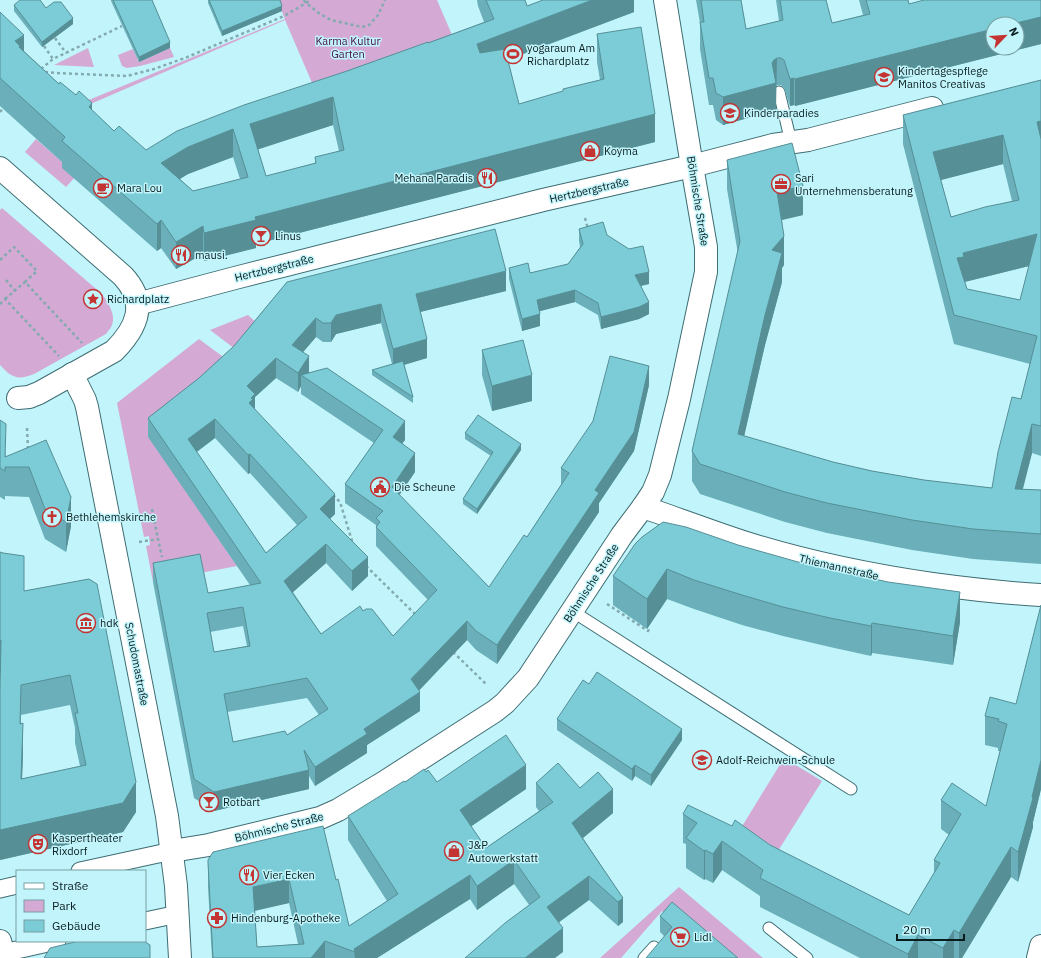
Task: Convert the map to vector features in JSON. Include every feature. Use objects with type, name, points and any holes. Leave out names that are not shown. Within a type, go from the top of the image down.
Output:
[{"type":"street","name":"Böhmische Straße","points":[[85,870],[172,851],[208,845],[320,818],[338,810],[383,783],[489,715],[505,703],[528,678],[622,535],[643,507],[653,492],[660,475],[679,399],[706,272],[706,246],[665,0]]},
{"type":"street","name":"Hertzbergstraße","points":[[137,304],[543,200],[692,166],[773,145],[808,140],[948,104]]},
{"type":"street","points":[[0,168],[123,276],[130,283],[137,304],[137,316],[131,330],[124,341],[114,351],[30,397],[8,396]]},
{"type":"street","name":"Schudomastraße","points":[[72,374],[85,400],[95,446],[167,816],[176,886],[180,958]]},
{"type":"street","name":"Thiemannstraße","points":[[643,507],[747,543],[818,563],[892,579],[978,591],[1041,595]]},
{"type":"street","points":[[0,889],[16,885]]},
{"type":"street","points":[[146,922],[178,914]]},
{"type":"street","points":[[3,951],[52,942]]},
{"type":"street","points":[[1038,958],[1041,946]]},
{"type":"lane","points":[[779,92],[791,142]]},
{"type":"lane","points":[[572,611],[851,789]]},
{"type":"lane","points":[[769,928],[807,958]]},
{"type":"lane","points":[[644,958],[654,947]]},
{"type":"path","points":[[122,26],[53,59],[39,71],[56,74],[127,76],[154,69],[192,55],[284,16],[299,8],[305,1],[311,0]]},
{"type":"path","points":[[305,1],[320,14],[331,20],[362,27],[369,25],[378,15],[385,0]]},
{"type":"path","points":[[55,38],[66,53]]},
{"type":"path","points":[[44,46],[53,59]]},
{"type":"path","points":[[0,112],[9,101]]},
{"type":"path","points":[[585,218],[588,231]]},
{"type":"path","points":[[0,260],[14,247],[37,271],[0,304]]},
{"type":"path","points":[[6,280],[15,290]]},
{"type":"path","points":[[25,282],[83,344]]},
{"type":"path","points":[[5,299],[60,357]]},
{"type":"path","points":[[27,428],[28,456]]},
{"type":"path","points":[[331,493],[340,502],[354,549]]},
{"type":"path","points":[[152,509],[162,557]]},
{"type":"path","points":[[139,542],[158,539]]},
{"type":"path","points":[[362,561],[418,617]]},
{"type":"path","points":[[607,604],[648,631],[650,628]]},
{"type":"path","points":[[452,650],[486,684]]},
{"type":"green space","name":"Karma Kultur Garten","points":[[277,0],[437,0],[462,58],[319,99],[285,20],[72,112],[79,104],[285,19]]},
{"type":"green space","points":[[88,48],[94,67],[54,65]]},
{"type":"green space","points":[[170,48],[174,57],[127,68],[122,66],[118,55],[133,49],[139,62]]},
{"type":"green space","points":[[36,139],[77,175],[66,187],[25,152]]},
{"type":"green space","points":[[2,208],[102,294],[111,309],[113,317],[112,325],[106,334],[34,374],[23,377],[15,377],[11,375],[0,365],[0,210]]},
{"type":"green space","points":[[248,315],[259,325],[243,355],[210,330]]},
{"type":"green space","points":[[199,339],[234,365],[149,437],[237,566],[153,582],[146,546],[150,545],[149,536],[144,537],[117,403]]},
{"type":"green space","points":[[784,758],[822,781],[778,851],[741,828]]},
{"type":"green space","points":[[679,887],[763,958],[718,958],[662,911],[621,958],[600,958]]},
{"type":"building","points":[[20,0],[40,0],[46,8],[54,2],[61,2],[73,18],[42,42],[14,5]]},
{"type":"building","points":[[113,0],[152,0],[170,42],[139,57]]},
{"type":"building","points":[[209,0],[280,0],[282,6],[222,31]]},
{"type":"building","points":[[486,0],[525,0],[527,6],[543,0],[592,0],[477,44],[480,53],[505,49],[519,104],[563,91],[563,89],[604,79],[597,34],[641,27],[655,114],[255,217],[256,220],[204,233],[203,226],[176,242],[161,220],[157,224],[62,141],[65,137],[0,78],[0,12],[24,35],[15,41],[20,46],[19,47],[59,84],[60,82],[76,95],[79,91],[92,103],[89,107],[114,131],[119,126],[146,150],[177,131],[244,105],[347,71],[494,19]],"holes":[[[333,97],[344,150],[315,157],[316,163],[266,176],[250,124]],[[233,129],[248,177],[193,191],[161,163],[188,147]]]},
{"type":"building","points":[[701,0],[741,0],[746,29],[783,20],[780,0],[826,0],[832,23],[870,14],[866,0],[908,0],[909,4],[924,0],[1041,0],[1041,17],[1025,21],[1025,16],[985,16],[985,31],[795,79],[790,79],[784,60],[777,58],[772,63],[776,83],[723,97],[716,93],[713,78],[709,78],[700,22],[704,22]]},
{"type":"building","points":[[1041,80],[1041,121],[1037,122],[1041,139],[1041,426],[1032,424],[1015,489],[1041,490],[1041,534],[973,529],[912,520],[827,503],[785,492],[700,464],[692,451],[740,241],[727,160],[792,143],[803,186],[777,192],[784,236],[772,250],[782,253],[765,315],[738,434],[833,462],[872,471],[924,480],[992,488],[998,452],[1012,397],[1021,399],[1037,336],[954,315],[903,115]],"holes":[[[1003,135],[1019,200],[985,207],[951,217],[933,152]],[[1037,234],[1020,300],[967,289],[957,258],[964,257],[963,253]]]},
{"type":"building","points":[[603,222],[607,235],[629,249],[643,246],[649,272],[635,275],[649,302],[639,307],[601,317],[598,303],[575,290],[537,300],[540,314],[522,319],[509,268],[528,263],[530,273],[568,264],[583,244],[579,229]]},
{"type":"building","points":[[495,229],[506,271],[416,294],[427,339],[393,349],[381,304],[336,315],[331,323],[323,323],[316,318],[292,345],[309,356],[298,373],[276,358],[247,386],[255,394],[249,403],[335,494],[320,509],[368,557],[352,571],[326,544],[284,581],[321,634],[360,606],[363,611],[366,609],[372,609],[393,636],[437,590],[376,527],[380,522],[376,518],[383,511],[345,484],[383,430],[301,375],[327,368],[405,421],[393,437],[415,453],[392,487],[489,587],[524,535],[527,537],[569,473],[561,468],[593,421],[610,356],[649,366],[634,432],[595,490],[599,493],[497,645],[476,631],[467,621],[411,679],[420,692],[364,729],[367,734],[315,767],[304,750],[309,770],[214,792],[194,779],[153,563],[200,554],[208,593],[261,583],[148,418],[199,378],[234,346],[287,282]],"holes":[[[215,419],[248,455],[250,454],[307,517],[266,553],[188,439]],[[243,607],[250,646],[214,652],[207,613]],[[307,678],[328,709],[287,735],[285,731],[233,742],[224,694]]]},
{"type":"building","points":[[523,340],[532,375],[492,386],[482,350]]},
{"type":"building","points":[[403,361],[413,397],[372,370]]},
{"type":"building","points":[[478,415],[521,444],[477,509],[463,499],[493,452],[465,433]]},
{"type":"building","points":[[0,420],[6,424],[5,457],[46,440],[71,497],[66,522],[45,509],[29,467],[5,467],[5,471],[0,468]]},
{"type":"building","points":[[663,522],[686,527],[738,545],[798,562],[888,582],[960,592],[953,636],[872,623],[871,626],[783,607],[694,580],[667,569],[647,599],[613,576],[635,544]]},
{"type":"building","points":[[0,552],[24,556],[24,591],[89,579],[97,584],[136,782],[123,803],[0,830],[1,640],[0,643]],"holes":[[[70,675],[78,713],[75,713],[86,765],[21,779],[23,723],[20,724],[21,685]]]},
{"type":"building","points":[[1041,605],[1041,760],[1033,798],[1018,852],[1011,847],[959,933],[954,930],[943,948],[918,935],[908,954],[760,878],[763,870],[722,841],[713,854],[705,850],[704,851],[686,838],[697,823],[683,814],[688,805],[732,826],[735,820],[770,845],[909,915],[940,863],[934,860],[961,814],[941,800],[952,783],[986,806],[1007,724],[998,721],[999,719],[985,716],[990,697],[1016,704]]},
{"type":"building","points":[[597,672],[682,729],[651,775],[635,765],[632,769],[557,719],[583,680],[589,684]]},
{"type":"building","points":[[506,735],[526,765],[460,810],[486,848],[553,802],[536,783],[558,763],[580,788],[598,772],[613,789],[572,823],[623,898],[618,902],[589,876],[547,907],[563,928],[525,958],[465,958],[505,923],[540,897],[514,860],[477,886],[470,875],[354,949],[355,952],[325,941],[311,958],[213,958],[208,860],[213,852],[323,826],[349,926],[398,894],[348,816],[424,769],[426,772],[428,770],[437,782]],"holes":[[[289,879],[304,944],[257,947],[253,887]]]},
{"type":"building","points":[[672,902],[738,958],[646,958],[672,927],[660,916]]},
{"type":"building","points":[[75,942],[146,942],[150,945],[150,958],[44,958],[50,948]]},
{"type":"place","name":"yogaraum Am Richardplatz","points":[[513,54]]},
{"type":"place","name":"Kindertagespflege Manitos Creativas","points":[[884,77]]},
{"type":"place","name":"Kinderparadies","points":[[730,113]]},
{"type":"place","name":"Koyma","points":[[590,151]]},
{"type":"place","name":"Mehana Paradis","points":[[487,178]]},
{"type":"place","name":"Sari Unternehmensberatung","points":[[781,184]]},
{"type":"place","name":"Mara Lou","points":[[103,188]]},
{"type":"place","name":"Linus","points":[[261,236]]},
{"type":"place","name":"mausi.","points":[[181,255]]},
{"type":"place","name":"Richardplatz","points":[[93,299]]},
{"type":"place","name":"Die Scheune","points":[[380,487]]},
{"type":"place","name":"Bethlehemskirche","points":[[52,517]]},
{"type":"place","name":"hdk","points":[[86,623]]},
{"type":"place","name":"Adolf-Reichwein-Schule","points":[[702,760]]},
{"type":"place","name":"Rotbart","points":[[209,802]]},
{"type":"place","name":"Kaspertheater Rixdorf","points":[[38,844]]},
{"type":"place","name":"J&P Autowerkstatt","points":[[454,851]]},
{"type":"place","name":"Vier Ecken","points":[[249,875]]},
{"type":"place","name":"Hindenburg-Apotheke","points":[[217,918]]},
{"type":"place","name":"Lidl","points":[[680,937]]}]
